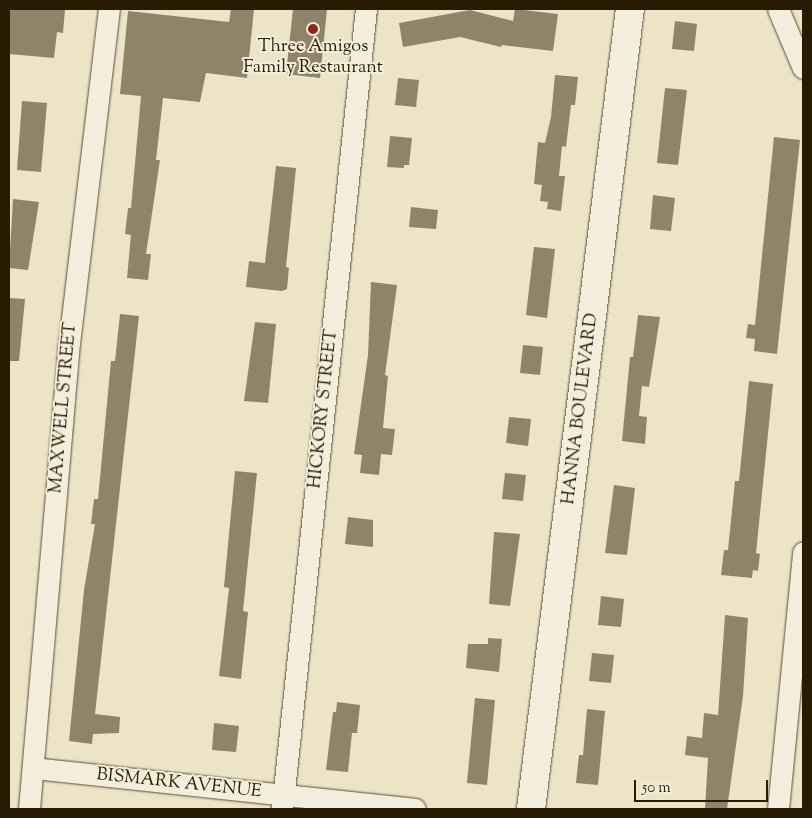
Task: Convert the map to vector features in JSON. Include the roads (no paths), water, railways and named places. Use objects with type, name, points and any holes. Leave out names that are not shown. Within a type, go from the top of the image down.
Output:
[{"type":"street","name":"MAXWELL STREET","points":[[29,809],[69,344],[109,9]]},
{"type":"street","name":"HICKORY STREET","points":[[283,802],[366,9]]},
{"type":"street","name":"HANNA BOULEVARD","points":[[531,809],[630,9]]},
{"type":"street","points":[[778,9],[803,68]]},
{"type":"street","points":[[778,809],[803,552]]},
{"type":"street","name":"BISMARK AVENUE","points":[[33,768],[283,802],[414,809]]},
{"type":"place","name":"Three Amigos Family Restaurant","points":[[313,29]]}]
